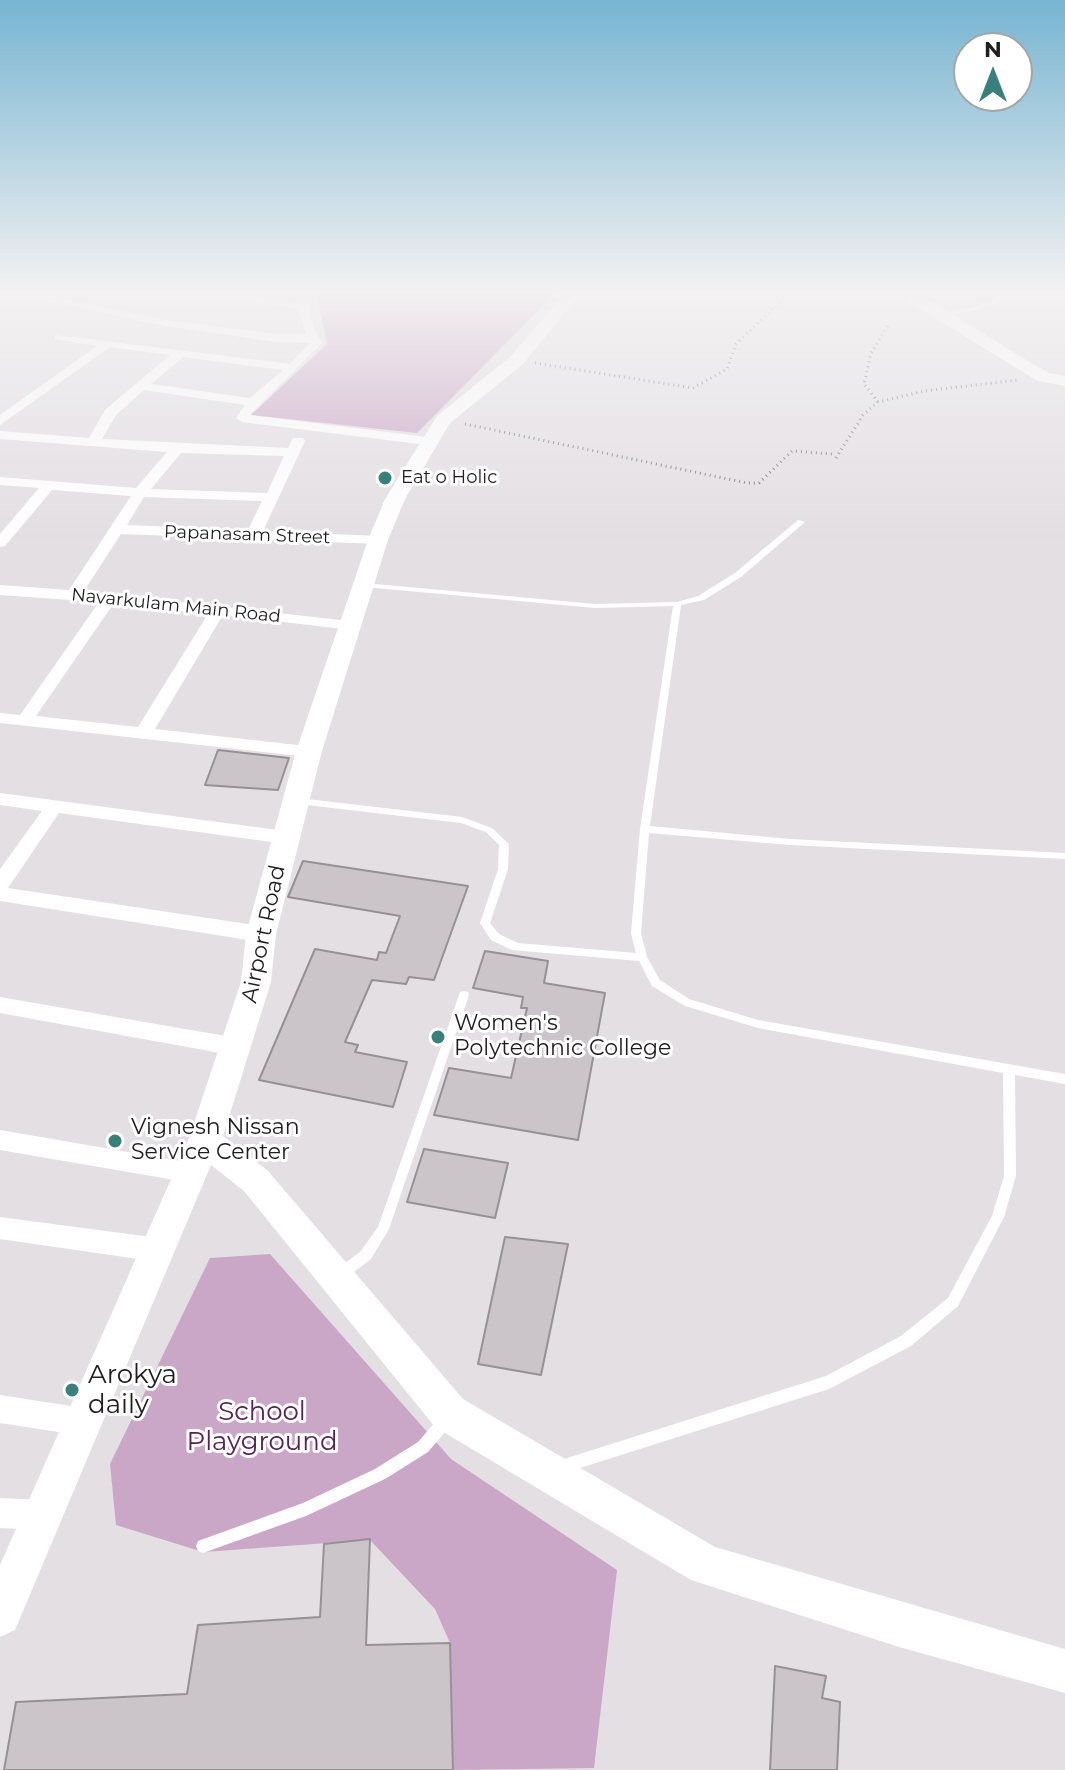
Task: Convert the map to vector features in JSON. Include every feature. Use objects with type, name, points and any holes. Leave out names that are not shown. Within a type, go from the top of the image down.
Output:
[{"type":"street","points":[[0,421],[64,375]]},
{"type":"street","points":[[92,443],[110,413],[154,375]]},
{"type":"street","points":[[285,375],[253,402],[242,418],[304,426],[435,431]]},
{"type":"street","name":"Airport Road","points":[[0,1615],[199,1157],[256,982],[261,934],[309,751],[378,540],[395,499],[435,431],[500,375]]},
{"type":"street","points":[[1040,375],[1065,381]]},
{"type":"street","points":[[141,386],[253,402]]},
{"type":"street","points":[[253,536],[304,426]]},
{"type":"street","points":[[0,435],[177,449],[293,452]]},
{"type":"street","points":[[74,595],[140,493],[177,449]]},
{"type":"street","points":[[0,481],[140,493],[272,497]]},
{"type":"street","points":[[0,543],[49,485]]},
{"type":"street","name":"Papanasam Street","points":[[117,529],[378,540]]},
{"type":"street","name":"Navarkulam Main Road","points":[[2,592],[110,598],[352,625]]},
{"type":"street","points":[[24,721],[110,598]]},
{"type":"street","points":[[142,735],[219,609]]},
{"type":"street","points":[[0,719],[309,751]]},
{"type":"street","points":[[0,799],[286,837]]},
{"type":"street","points":[[0,884],[54,807]]},
{"type":"street","points":[[0,894],[261,934]]},
{"type":"street","points":[[0,1005],[237,1047]]},
{"type":"street","points":[[0,1140],[199,1157],[256,1181],[449,1413],[706,1565],[899,1625],[1065,1671]]},
{"type":"street","points":[[0,1228],[159,1250]]},
{"type":"street","points":[[0,1409],[84,1422]]},
{"type":"street","points":[[0,1513],[44,1515]]},
{"type":"lane","points":[[364,585],[595,606],[677,604],[701,598],[738,575],[801,522]]},
{"type":"lane","points":[[677,604],[645,829],[636,933],[642,957],[656,983],[685,1002],[743,1019],[1065,1079]]},
{"type":"lane","points":[[296,801],[462,820],[489,830],[504,844],[503,869],[485,923],[495,937],[516,947],[642,957]]},
{"type":"lane","points":[[645,829],[790,842],[1065,856]]},
{"type":"lane","points":[[336,1278],[366,1255],[383,1229],[464,995]]},
{"type":"lane","points":[[548,1471],[829,1382],[906,1341],[953,1302],[998,1217],[1010,1176],[1009,1068]]},
{"type":"lane","points":[[203,1546],[306,1509],[380,1474],[436,1435],[449,1413]]},
{"type":"path","points":[[609,375],[693,388],[717,375]]},
{"type":"path","points":[[866,375],[864,384],[878,402]]},
{"type":"path","points":[[836,458],[863,415],[878,402],[924,391],[1044,377]]},
{"type":"path","points":[[435,431],[531,435],[747,483],[759,483],[792,451],[832,454]]},
{"type":"green space","points":[[294,375],[475,375],[417,433],[251,415]]},
{"type":"green space","name":"School Playground","points":[[270,1254],[451,1459],[617,1570],[594,1768],[453,1770],[450,1643],[435,1609],[370,1540],[203,1552],[116,1525],[110,1464],[210,1258]]},
{"type":"building","points":[[218,750],[289,758],[278,790],[205,785]]},
{"type":"building","points":[[303,861],[468,886],[434,980],[409,977],[406,984],[372,980],[345,1042],[358,1045],[355,1052],[407,1062],[393,1107],[259,1080],[315,949],[377,960],[379,952],[386,953],[400,916],[288,897]]},
{"type":"building","points":[[485,951],[548,961],[544,983],[605,993],[578,1140],[434,1115],[449,1068],[511,1078],[527,1008],[521,1008],[523,997],[473,988]]},
{"type":"building","points":[[424,1149],[508,1163],[495,1218],[407,1202]]},
{"type":"building","points":[[505,1237],[568,1244],[541,1375],[478,1364]]},
{"type":"building","points":[[370,1539],[366,1645],[450,1643],[453,1770],[4,1770],[16,1702],[187,1694],[198,1625],[320,1617],[324,1544]]},
{"type":"building","points":[[775,1666],[826,1676],[822,1698],[840,1702],[837,1770],[770,1770]]},
{"type":"place","name":"Eat o Holic","points":[[385,478]]},
{"type":"place","name":"Women's Polytechnic College","points":[[438,1037]]},
{"type":"place","name":"Vignesh Nissan Service Center","points":[[115,1141]]},
{"type":"place","name":"Arokya daily","points":[[72,1390]]}]
